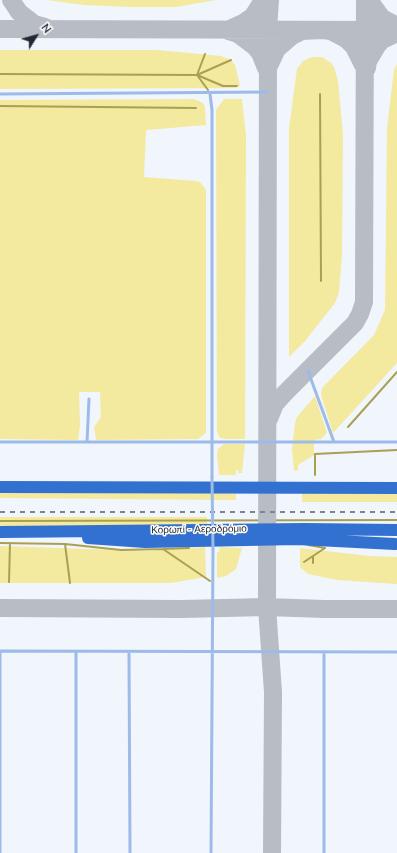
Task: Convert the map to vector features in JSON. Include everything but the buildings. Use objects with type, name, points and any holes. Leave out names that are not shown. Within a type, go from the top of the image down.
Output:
[{"type":"highway","points":[[0,487],[397,488]]},
{"type":"highway","name":"Κορωπί - Αεροδρόμιο","points":[[0,532],[304,529],[397,530]]},
{"type":"highway","points":[[34,532],[145,542],[297,539],[396,544]]},
{"type":"lane","points":[[0,94],[210,94],[267,92]]},
{"type":"lane","points":[[210,94],[212,110],[211,443],[214,549],[212,651],[212,853]]},
{"type":"lane","points":[[308,371],[334,442]]},
{"type":"lane","points":[[87,442],[89,399]]},
{"type":"lane","points":[[0,442],[397,442]]},
{"type":"lane","points":[[0,853],[0,651],[76,653],[212,651],[397,652]]},
{"type":"lane","points":[[324,652],[324,853]]},
{"type":"lane","points":[[76,653],[76,853]]},
{"type":"lane","points":[[129,653],[130,853]]},
{"type":"shaded area","points":[[47,0],[216,0],[176,7],[130,7],[84,5]]},
{"type":"shaded area","points":[[0,50],[157,50],[221,56],[231,60],[235,65],[240,86],[235,88],[0,89]]},
{"type":"shaded area","points":[[312,57],[322,57],[331,63],[334,67],[338,81],[343,134],[342,254],[339,292],[335,303],[305,341],[289,357],[289,128],[297,69],[303,61]]},
{"type":"shaded area","points":[[397,64],[397,363],[333,433],[321,395],[322,388],[374,335],[385,310],[387,128],[394,70]]},
{"type":"shaded area","points":[[194,99],[203,103],[205,108],[206,125],[146,130],[144,177],[200,182],[206,190],[206,433],[198,439],[96,440],[94,427],[101,417],[100,392],[79,392],[80,425],[78,440],[0,439],[0,100]]},
{"type":"shaded area","points":[[224,99],[242,99],[246,136],[245,439],[220,438],[217,432],[216,110]]},
{"type":"shaded area","points":[[315,396],[327,433],[321,439],[314,440],[314,455],[298,465],[298,470],[294,471],[292,449],[295,423],[297,417]]},
{"type":"shaded area","points":[[224,444],[245,444],[242,473],[238,473],[238,470],[236,470],[236,475],[219,475],[217,454],[218,449]]},
{"type":"shaded area","points":[[0,492],[189,492],[236,494],[236,500],[0,498]]},
{"type":"shaded area","points":[[397,492],[397,502],[302,502],[302,493]]},
{"type":"shaded area","points":[[0,517],[207,517],[207,525],[0,526]]},
{"type":"shaded area","points":[[0,546],[148,551],[205,547],[206,577],[171,583],[0,583]]},
{"type":"shaded area","points":[[220,547],[242,548],[236,569],[226,576],[217,578],[217,552],[219,552]]},
{"type":"shaded area","points":[[300,548],[370,556],[397,557],[397,584],[337,580],[308,574],[300,567]]},
{"type":"waterway","points":[[0,74],[197,75],[205,54]]},
{"type":"waterway","points":[[197,75],[231,60]]},
{"type":"waterway","points":[[208,90],[197,75],[223,86],[237,86]]},
{"type":"waterway","points":[[320,94],[321,281]]},
{"type":"waterway","points":[[0,106],[196,108]]},
{"type":"waterway","points":[[348,427],[397,372]]},
{"type":"waterway","points":[[315,475],[315,454],[397,450]]},
{"type":"waterway","points":[[0,521],[397,520]]},
{"type":"waterway","points":[[0,543],[65,544],[121,550],[163,549]]},
{"type":"waterway","points":[[9,582],[10,543]]},
{"type":"waterway","points":[[65,544],[70,583]]},
{"type":"waterway","points":[[308,545],[325,548],[313,556]]},
{"type":"waterway","points":[[189,548],[163,549],[210,581]]},
{"type":"waterway","points":[[304,562],[313,556],[313,563]]},
{"type":"taxiway","points":[[11,0],[19,12],[34,24],[45,27]]},
{"type":"taxiway","points":[[232,28],[253,16],[263,0]]},
{"type":"taxiway","points":[[270,0],[268,29],[267,607],[273,692],[272,853]]},
{"type":"taxiway","points":[[269,419],[275,404],[355,323],[364,302],[365,0]]},
{"type":"taxiway","points":[[369,0],[382,18],[397,26]]},
{"type":"taxiway","points":[[0,29],[397,30]]},
{"type":"taxiway","points":[[269,66],[277,49],[292,36],[302,31],[322,30],[331,31],[346,39],[354,47],[363,65]]},
{"type":"taxiway","points":[[228,31],[238,34],[254,46],[260,53],[266,68]]},
{"type":"taxiway","points":[[367,68],[368,61],[382,40],[397,33]]},
{"type":"taxiway","points":[[0,608],[182,609],[267,607],[397,609]]},
{"type":"railway","points":[[0,512],[397,512]]}]
